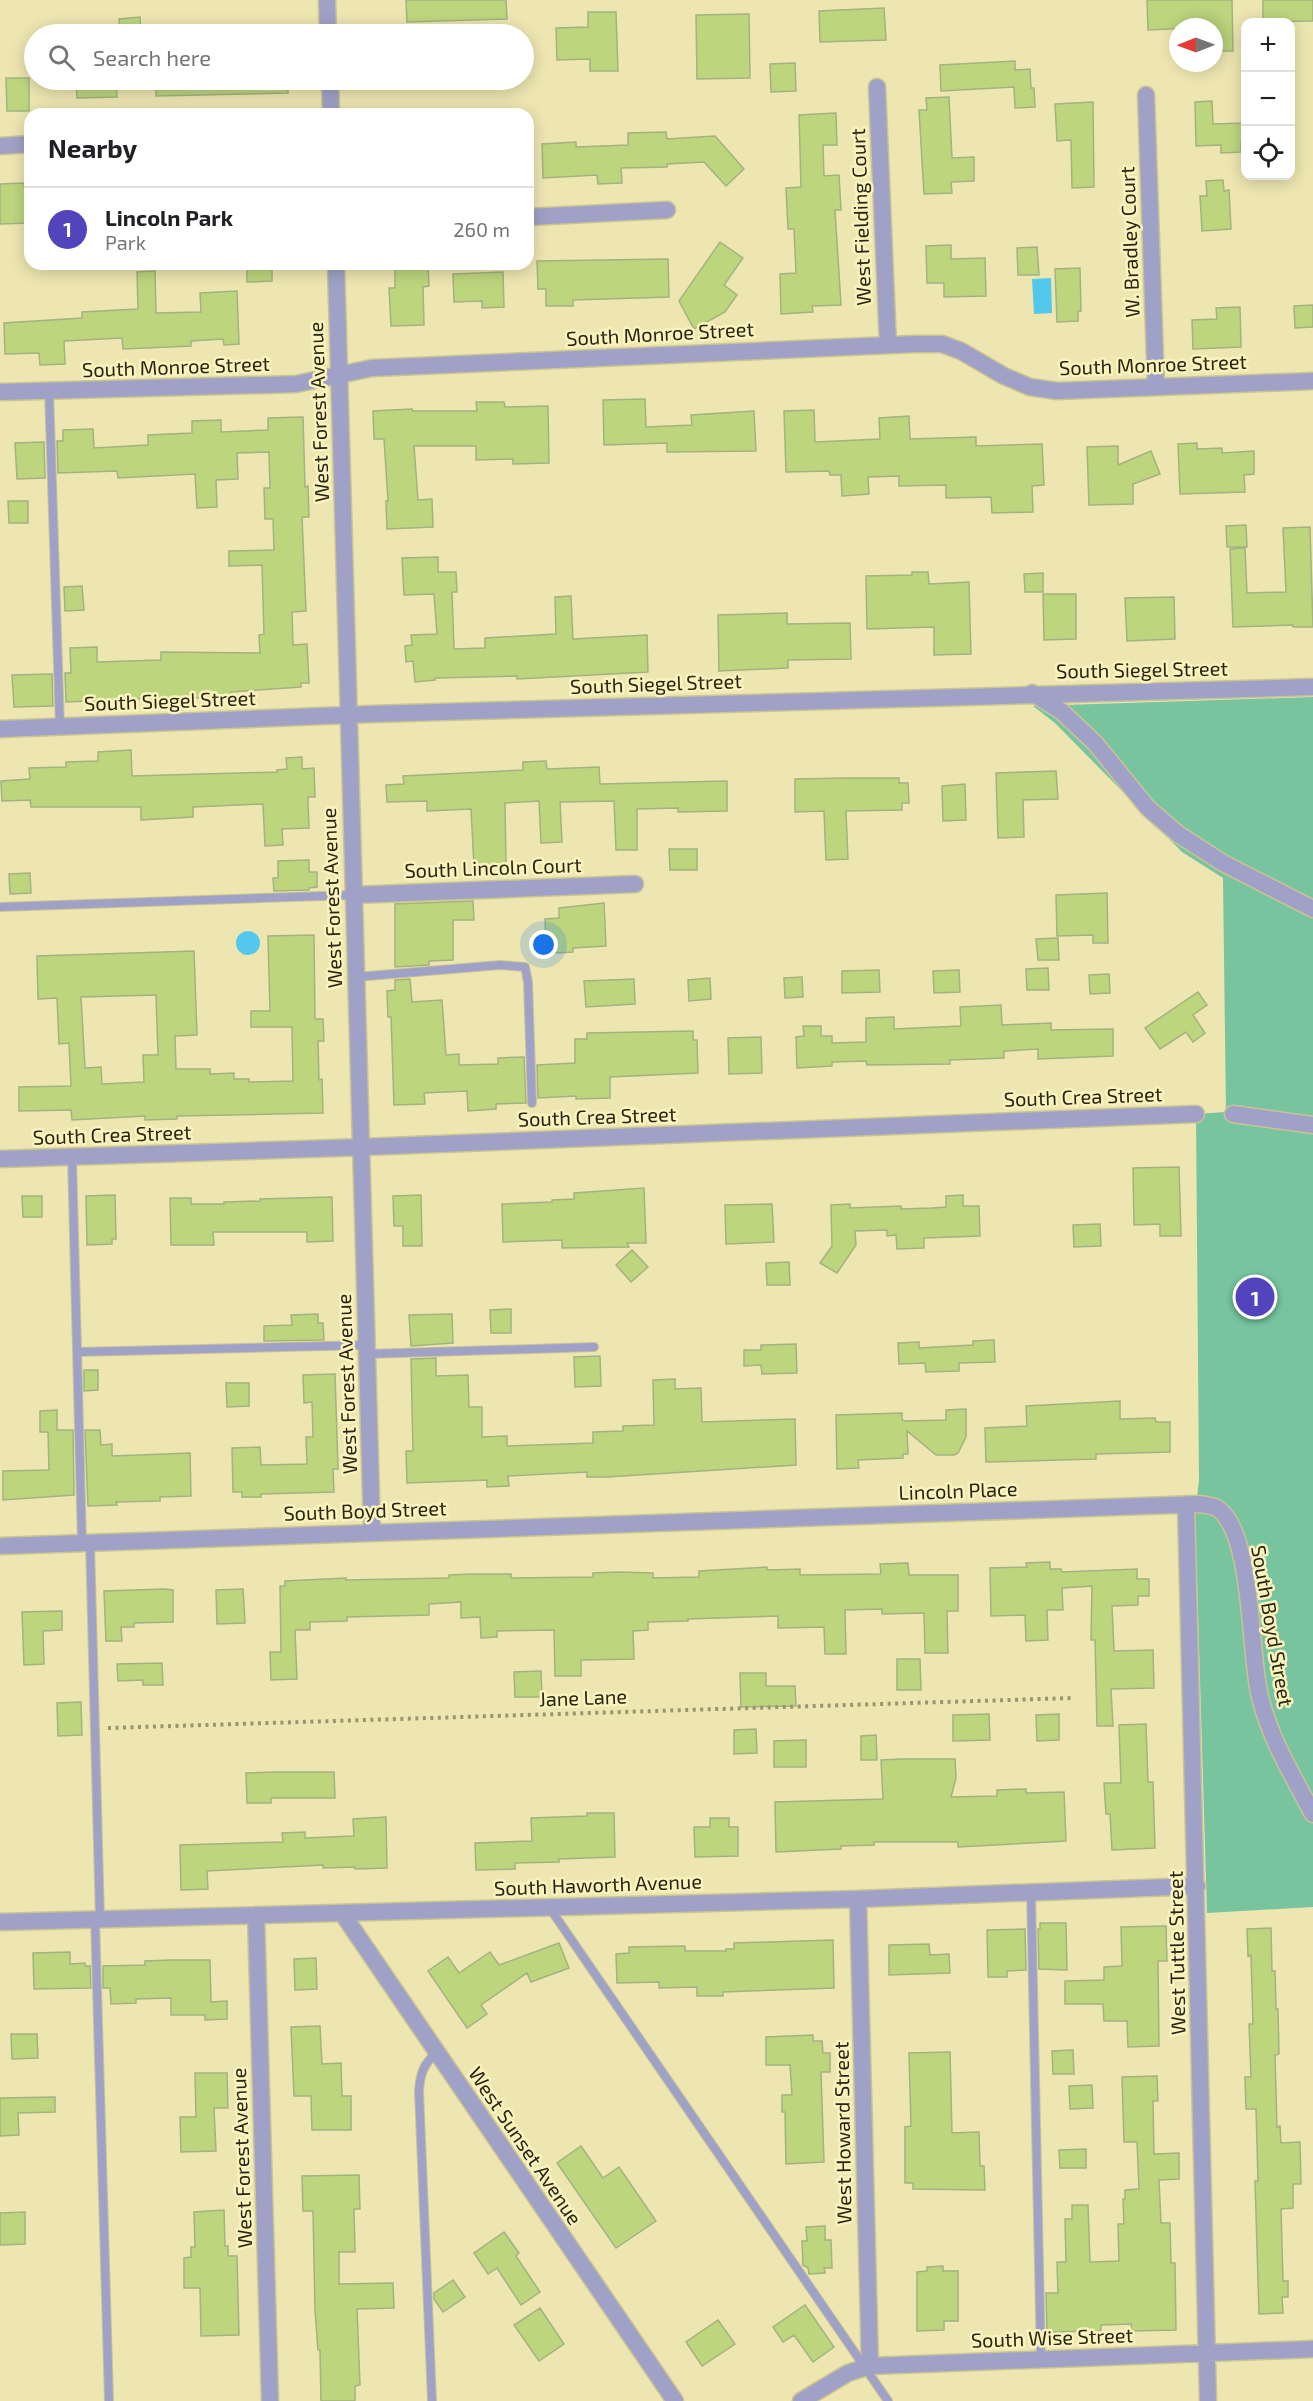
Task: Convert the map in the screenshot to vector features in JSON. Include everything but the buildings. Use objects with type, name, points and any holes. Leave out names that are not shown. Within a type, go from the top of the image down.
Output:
[{"type":"street","points":[[327,0],[328,24]]},
{"type":"street","name":"West Fielding Court","points":[[877,87],[888,345]]},
{"type":"street","points":[[330,90],[331,108]]},
{"type":"street","name":"W. Bradley Court","points":[[1146,95],[1156,387]]},
{"type":"street","points":[[0,146],[24,144]]},
{"type":"street","points":[[534,217],[666,210]]},
{"type":"street","name":"West Forest Avenue","points":[[336,270],[372,1531]]},
{"type":"street","name":"South Monroe Street","points":[[0,392],[296,384],[372,368],[942,344],[961,351],[1004,376],[1030,387],[1058,391],[1313,381]]},
{"type":"street","name":"South Siegel Street","points":[[0,729],[348,715],[1032,693],[1313,687]]},
{"type":"street","points":[[1032,693],[1061,711],[1095,743],[1148,808],[1178,834],[1223,863],[1313,909]]},
{"type":"street","name":"South Lincoln Court","points":[[353,895],[635,884]]},
{"type":"street","name":"South Crea Street","points":[[0,1159],[362,1148],[1196,1114]]},
{"type":"street","points":[[1233,1114],[1313,1125]]},
{"type":"street","name":"South Boyd Street","points":[[1186,1504],[1217,1508],[1229,1522],[1240,1551],[1260,1698],[1276,1743],[1313,1814]]},
{"type":"street","name":"Lincoln Place","points":[[732,1521],[1186,1504]]},
{"type":"street","name":"West Tuttle Street","points":[[1186,1504],[1208,2401]]},
{"type":"street","name":"South Boyd Street","points":[[0,1546],[372,1531],[732,1521]]},
{"type":"street","name":"South Haworth Avenue","points":[[0,1922],[858,1899],[1197,1886]]},
{"type":"street","name":"West Howard Street","points":[[858,1899],[867,2367]]},
{"type":"street","name":"West Sunset Avenue","points":[[342,1913],[675,2401]]},
{"type":"street","name":"West Forest Avenue","points":[[256,1915],[270,2401]]},
{"type":"street","name":"South Wise Street","points":[[801,2401],[848,2373],[867,2367],[1313,2349]]},
{"type":"lane","points":[[49,391],[60,727]]},
{"type":"lane","points":[[0,907],[353,895]]},
{"type":"lane","points":[[356,977],[500,965],[525,967],[528,982],[532,1104]]},
{"type":"lane","points":[[72,1157],[77,1353],[95,1728],[97,1919],[109,2401]]},
{"type":"lane","points":[[77,1353],[594,1347]]},
{"type":"lane","points":[[1031,1892],[1041,2359]]},
{"type":"lane","points":[[549,1907],[867,2367],[888,2401]]},
{"type":"lane","points":[[432,2401],[418,2092],[420,2075],[425,2063],[436,2053]]},
{"type":"path","name":"Jane Lane","points":[[95,1728],[1073,1698]]},
{"type":"green space","points":[[1313,697],[1313,1907],[1207,1913],[1195,1514],[1199,1481],[1196,1114],[1226,1112],[1223,878],[1182,852],[1055,723],[1033,706]]},
{"type":"water","points":[[1051,278],[1052,313],[1034,314],[1032,279]]},
{"type":"water","points":[[248,931],[257,934],[260,943],[257,952],[248,955],[239,952],[236,943],[239,934]]},
{"type":"place","name":"Lincoln Park","points":[[1255,1297]]}]
